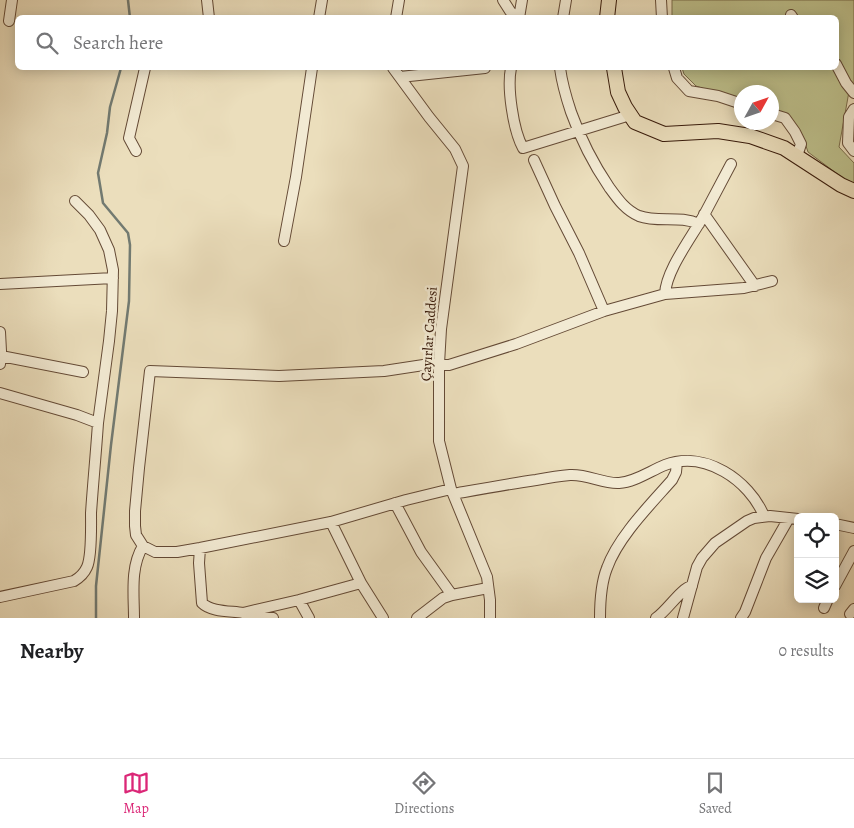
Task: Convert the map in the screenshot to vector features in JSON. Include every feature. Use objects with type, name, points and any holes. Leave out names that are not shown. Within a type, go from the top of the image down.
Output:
[{"type":"main road","points":[[607,15],[609,0]]},
{"type":"main road","points":[[614,70],[618,92],[635,122],[664,134],[718,131],[750,136],[784,148],[840,185],[854,192]]},
{"type":"street","points":[[9,21],[12,0]]},
{"type":"street","points":[[207,0],[209,15]]},
{"type":"street","points":[[320,15],[322,0]]},
{"type":"street","points":[[396,15],[399,0]]},
{"type":"street","points":[[503,0],[515,15]]},
{"type":"street","points":[[519,15],[522,0]]},
{"type":"street","points":[[564,15],[566,0]]},
{"type":"street","points":[[661,0],[662,15]]},
{"type":"street","points":[[136,151],[129,138],[146,70]]},
{"type":"street","points":[[284,240],[296,176],[312,70]]},
{"type":"street","name":"Çayırlar Caddesi","points":[[395,70],[455,149],[463,166],[441,328],[439,441],[452,491],[487,577],[490,618]]},
{"type":"street","points":[[400,77],[466,70]]},
{"type":"street","points":[[511,70],[509,77],[511,104],[522,148],[630,115]]},
{"type":"street","points":[[560,70],[566,94],[584,145],[597,170],[620,202],[628,210],[644,218],[686,220],[699,224]]},
{"type":"street","points":[[675,70],[677,78],[689,91],[718,96],[734,101]]},
{"type":"street","points":[[839,70],[854,94]]},
{"type":"street","points":[[854,109],[849,117],[848,143],[854,151]]},
{"type":"street","points":[[779,116],[785,118],[796,132],[801,144],[797,156]]},
{"type":"street","points":[[534,160],[579,253],[604,312]]},
{"type":"street","points":[[665,294],[671,272],[699,224],[730,164]]},
{"type":"street","points":[[0,597],[74,581],[83,574],[88,563],[98,423],[109,341],[113,278],[109,250],[100,230],[75,201]]},
{"type":"street","points":[[704,214],[755,286]]},
{"type":"street","points":[[0,284],[113,278]]},
{"type":"street","points":[[764,516],[746,490],[724,471],[708,464],[691,461],[666,465],[623,482],[612,483],[586,476],[568,475],[452,491],[395,504],[331,522],[177,552],[155,552],[143,546],[136,536],[135,526],[150,372],[279,376],[384,371],[430,364],[449,365],[516,344],[604,312],[665,294],[744,288],[772,281]]},
{"type":"street","points":[[0,332],[1,355],[83,372]]},
{"type":"street","points":[[0,395],[77,415],[98,423]]},
{"type":"street","points":[[600,618],[604,581],[610,559],[622,539],[672,480],[676,472],[677,462]]},
{"type":"street","points":[[395,504],[416,544],[452,595]]},
{"type":"street","points":[[684,618],[697,567],[715,543],[747,521],[764,516],[794,518]]},
{"type":"street","points":[[741,618],[746,612],[766,558],[794,518]]},
{"type":"street","points":[[331,522],[361,582],[383,618]]},
{"type":"street","points":[[839,525],[854,528]]},
{"type":"street","points":[[134,618],[135,567],[137,557],[143,546]]},
{"type":"street","points":[[200,548],[199,563],[202,602],[205,606],[273,618]]},
{"type":"street","points":[[839,579],[854,551]]},
{"type":"street","points":[[244,613],[299,600],[361,582]]},
{"type":"street","points":[[656,618],[686,588],[692,586]]},
{"type":"street","points":[[416,618],[443,598],[488,588]]},
{"type":"street","points":[[299,600],[309,618]]},
{"type":"green space","points":[[672,0],[854,0],[854,86],[850,86],[839,147],[854,163],[854,183],[844,179],[808,152],[805,143],[779,118],[779,85],[734,85],[734,99],[696,86],[684,74],[683,70],[839,70],[839,15],[672,15]]},
{"type":"waterway","points":[[128,0],[130,15]]},
{"type":"waterway","points":[[96,618],[96,586],[129,301],[130,245],[128,233],[103,203],[98,173],[107,133],[110,107],[120,70]]}]
